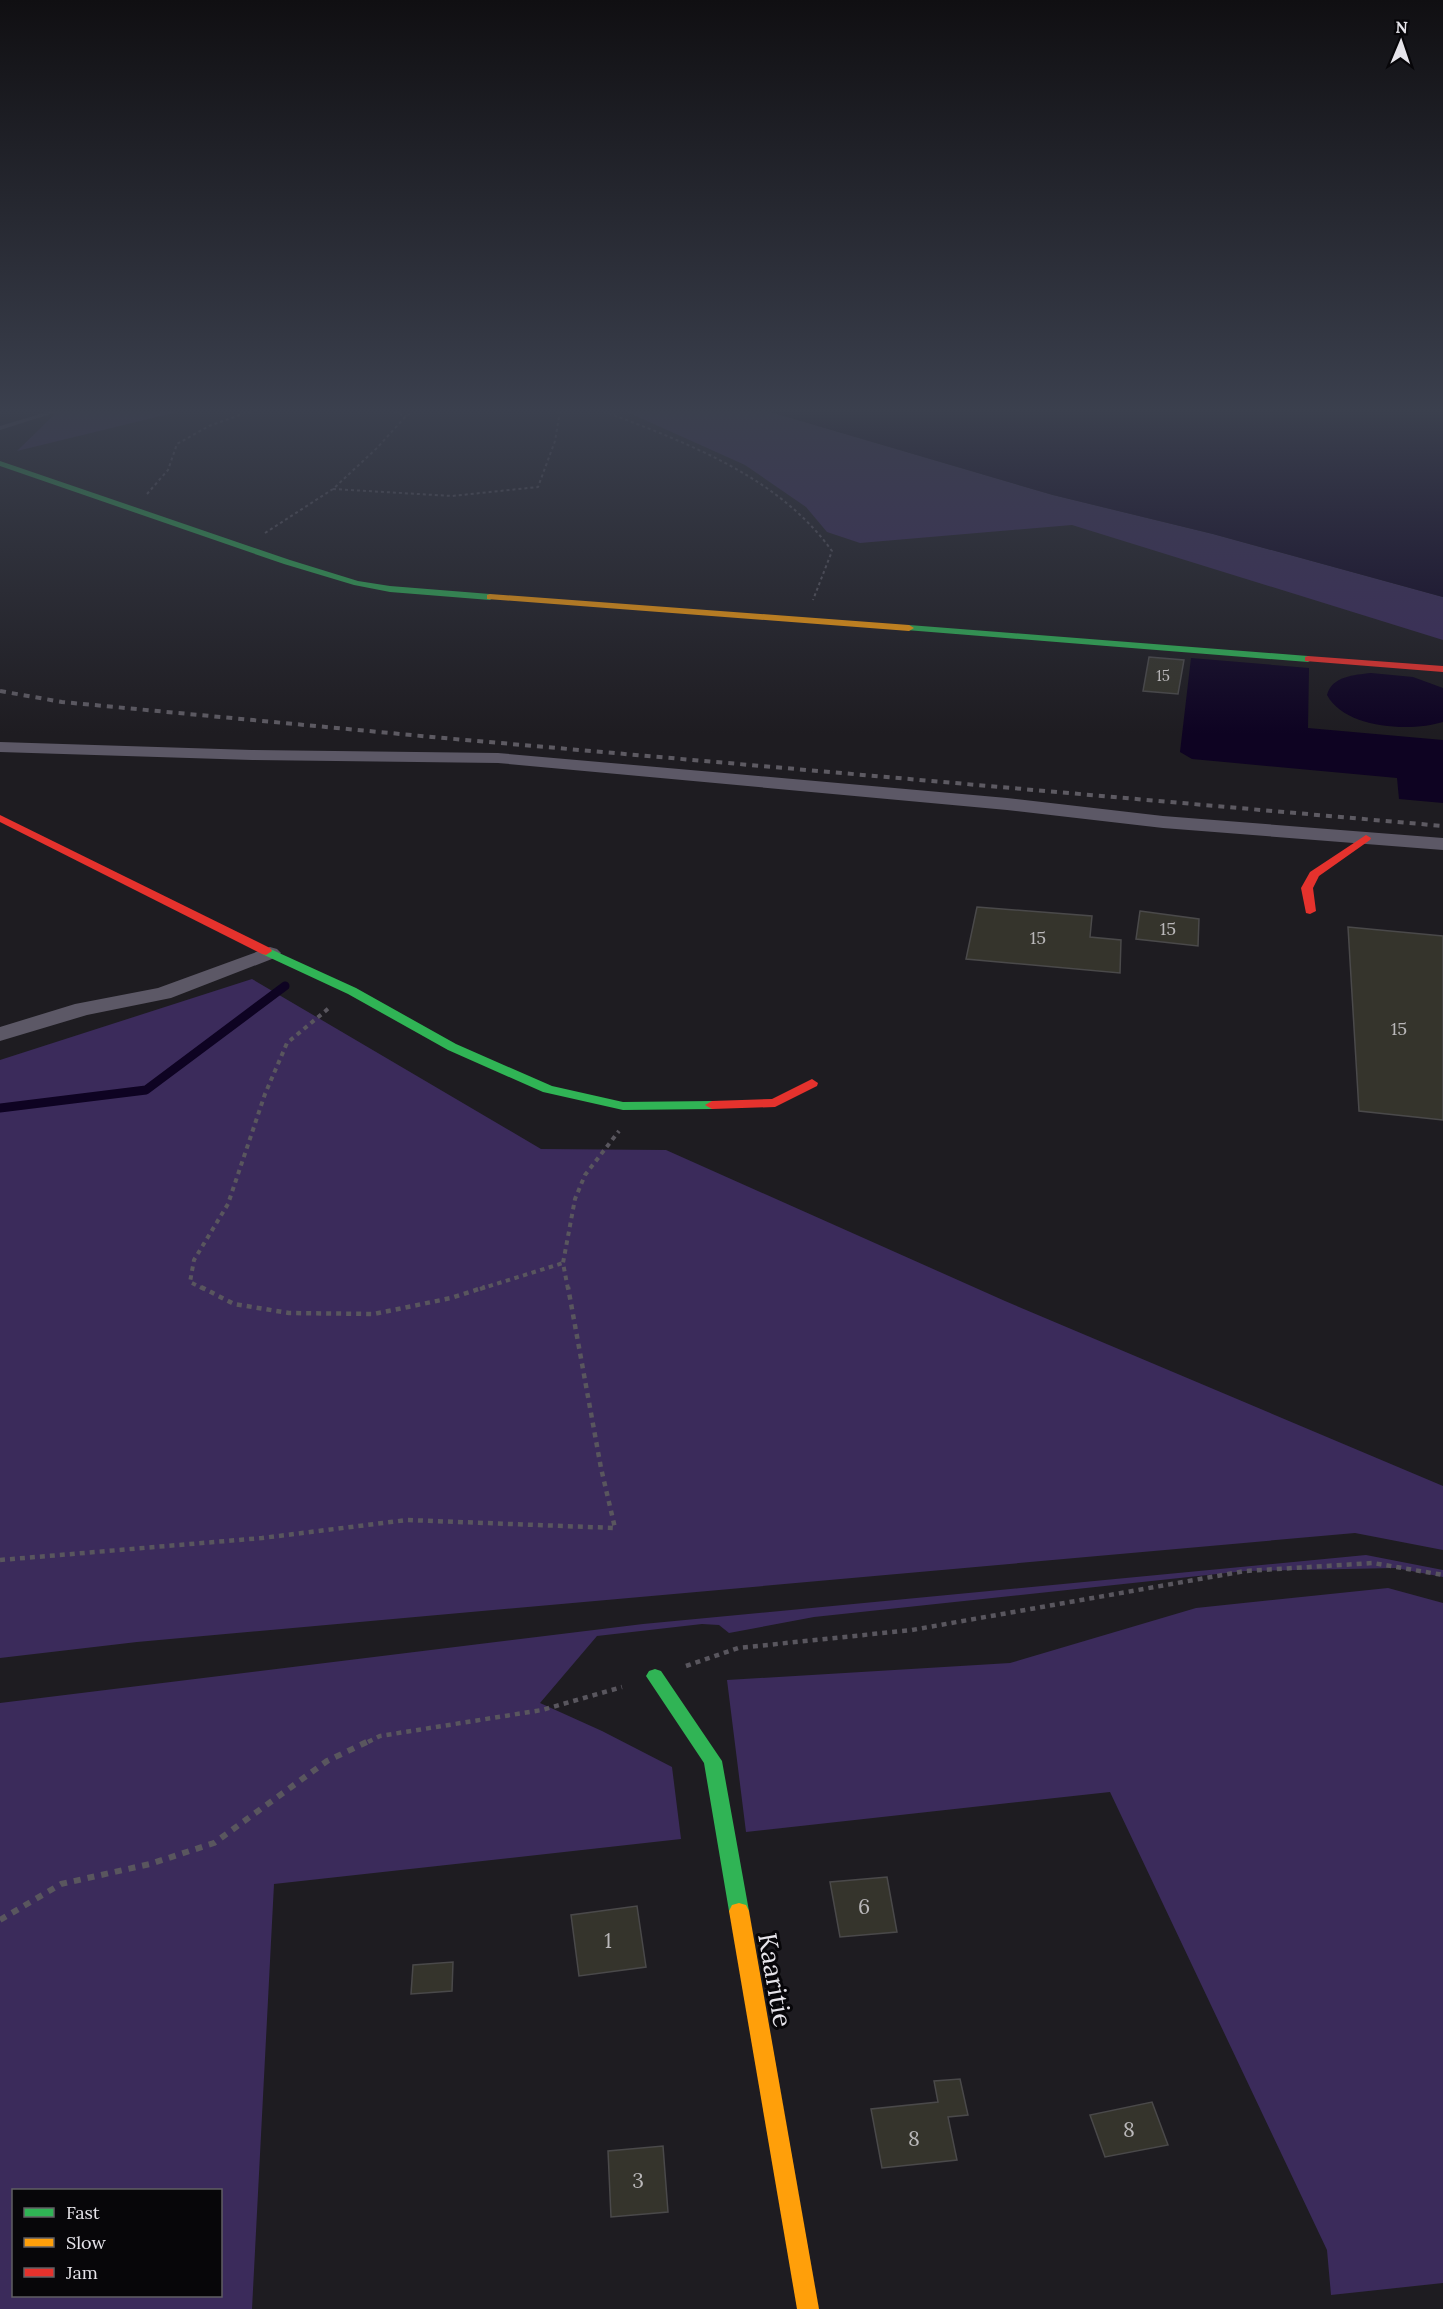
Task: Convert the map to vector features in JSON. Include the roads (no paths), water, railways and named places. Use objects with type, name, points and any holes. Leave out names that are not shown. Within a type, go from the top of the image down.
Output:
[{"type":"street","points":[[163,519],[357,583],[390,589],[1443,669]]},
{"type":"street","points":[[0,747],[252,755],[498,758],[1007,804],[1163,822],[1443,844]]},
{"type":"street","points":[[0,818],[270,953],[352,991],[452,1047],[548,1089],[623,1106],[775,1103],[812,1083]]},
{"type":"street","points":[[1310,911],[1307,888],[1314,874],[1366,838]]},
{"type":"street","points":[[0,1034],[72,1012],[163,993],[270,953]]},
{"type":"street","name":"Kaaritie","points":[[655,1676],[713,1761],[808,2309]]},
{"type":"waterway","points":[[0,1108],[146,1090],[285,986]]},
{"type":"railway","points":[[0,691],[62,702],[432,737],[1443,826]]}]
